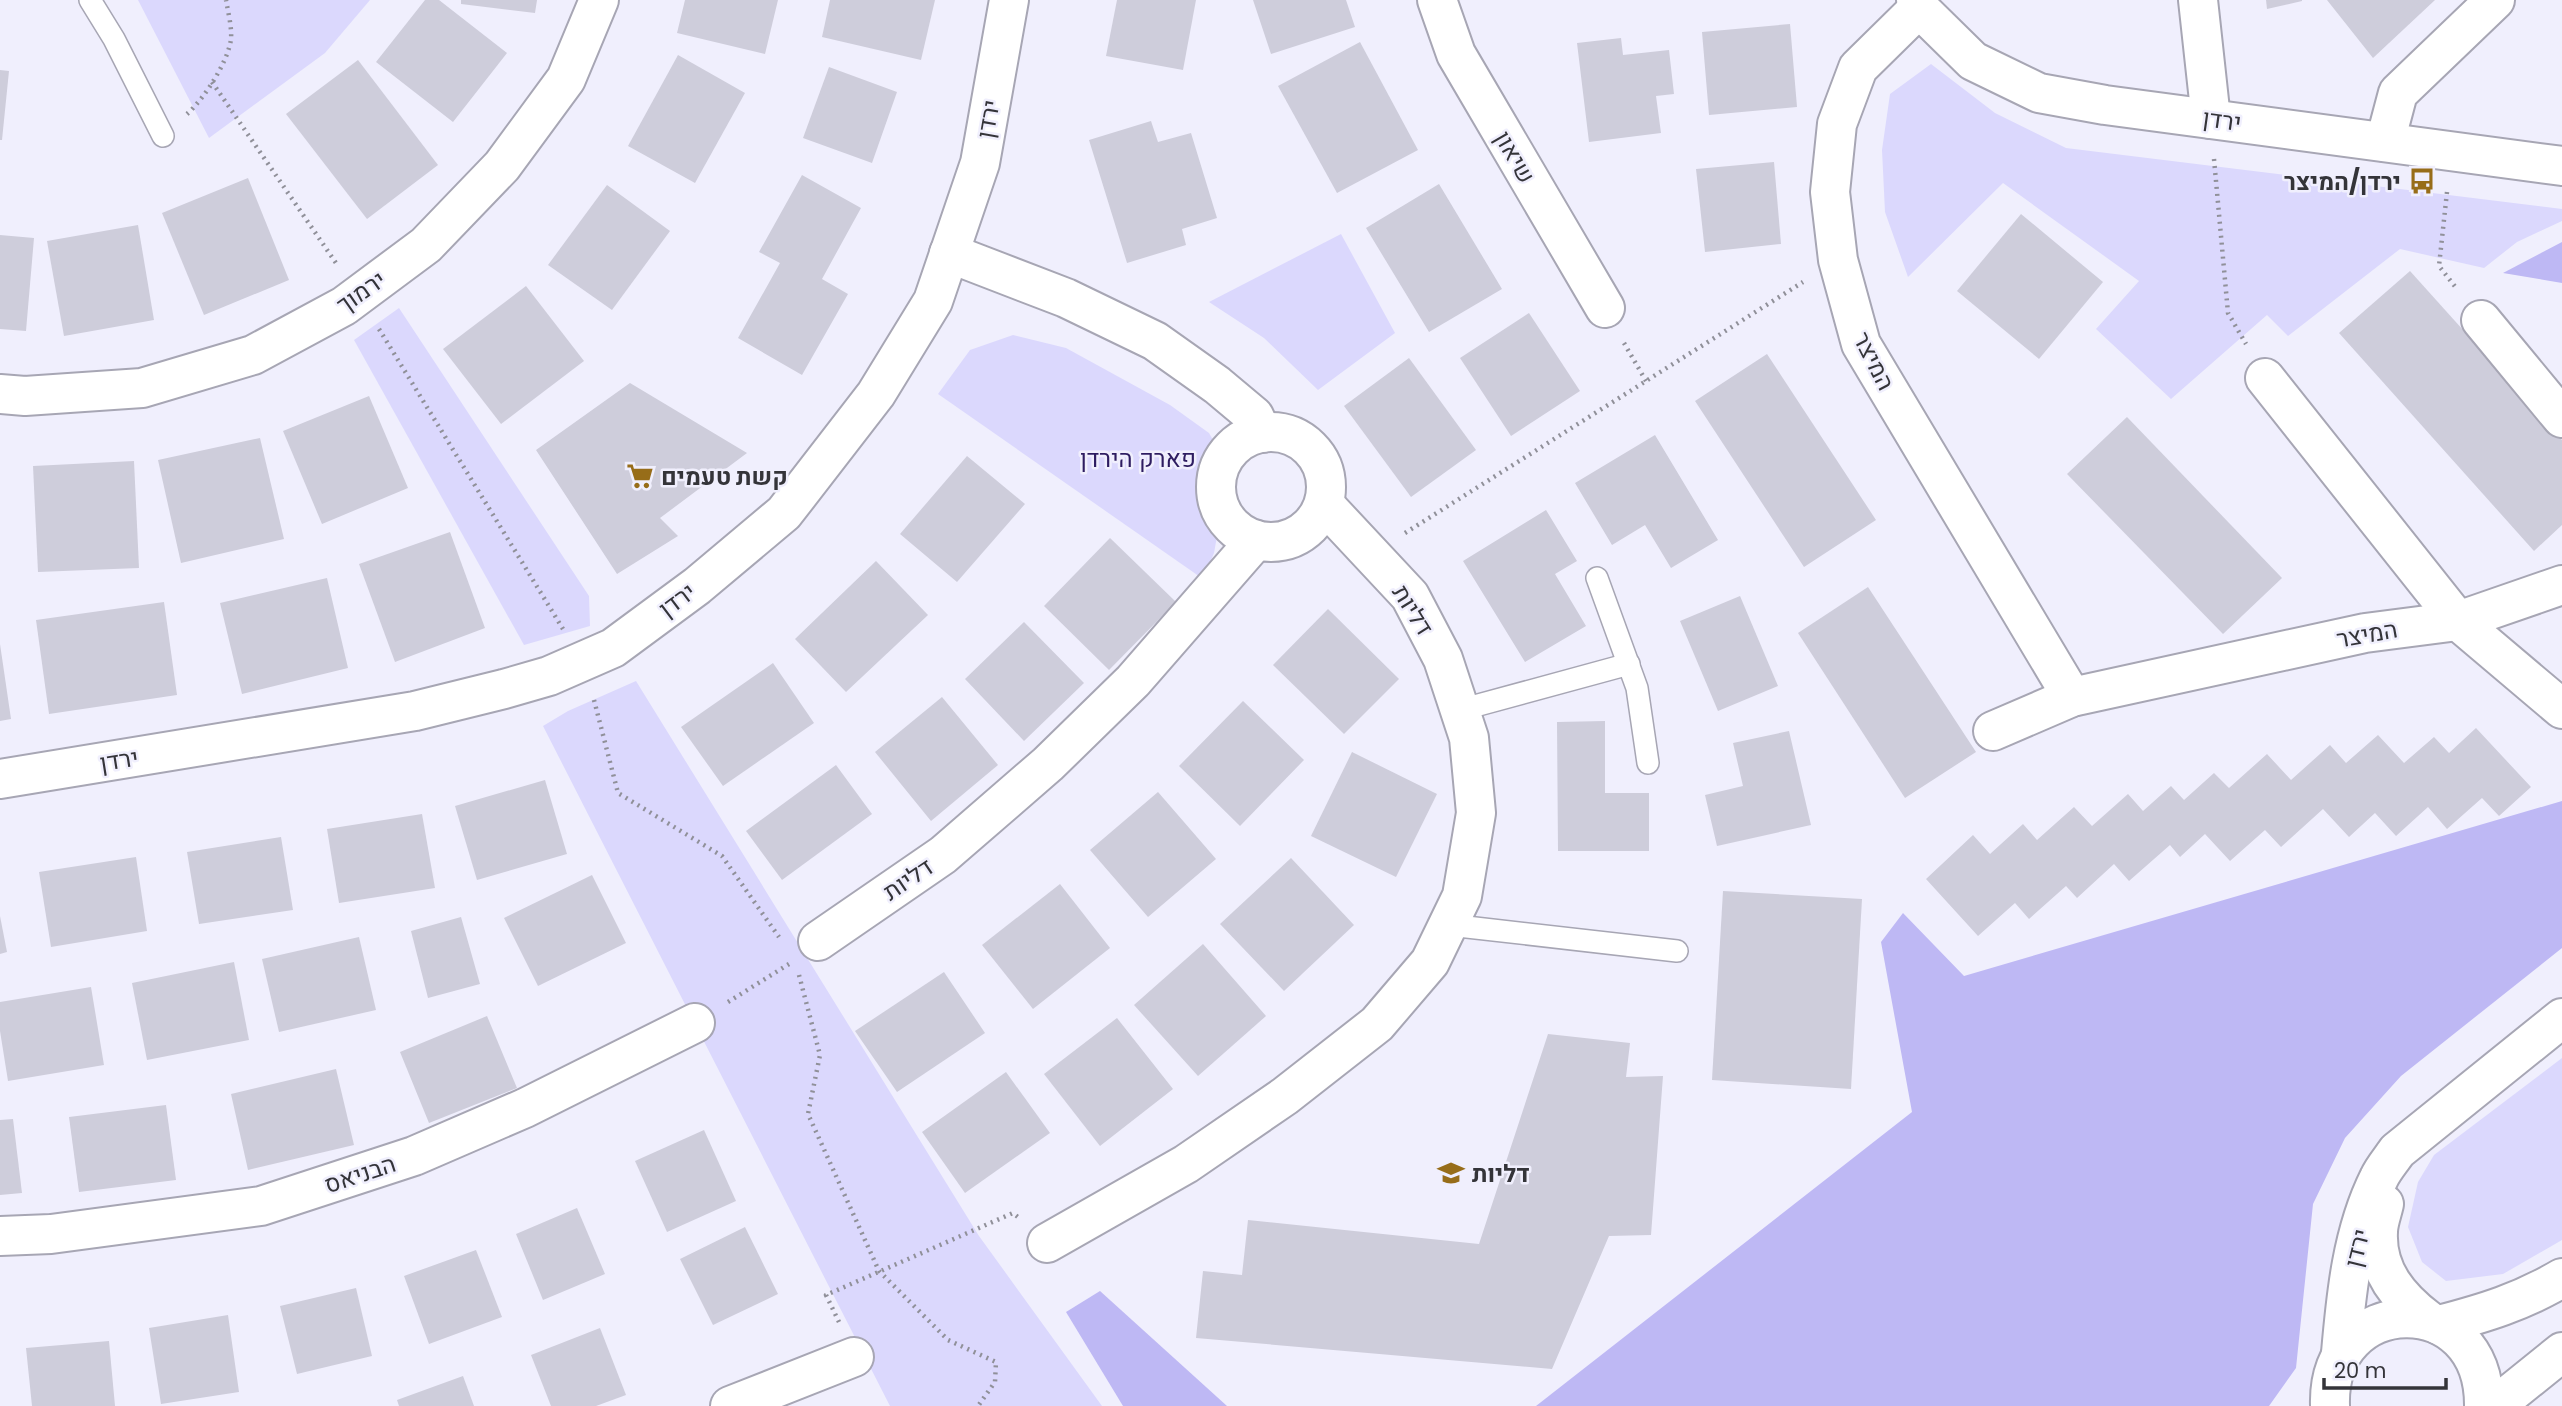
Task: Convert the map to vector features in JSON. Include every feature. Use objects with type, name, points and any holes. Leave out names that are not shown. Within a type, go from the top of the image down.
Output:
[{"type":"street","name":"ירמוך","points":[[0,394],[25,396],[142,388],[253,355],[344,306],[426,245],[502,166],[566,79],[599,0]]},
{"type":"street","name":"ירדן","points":[[0,779],[415,712],[549,676],[613,648],[697,586],[784,513],[876,394],[933,301],[980,163],[1009,0]]},
{"type":"street","name":"שיאון","points":[[1437,0],[1456,54],[1605,308]]},
{"type":"street","points":[[2198,0],[2211,118]]},
{"type":"street","points":[[2385,142],[2398,93],[2495,0]]},
{"type":"street","name":"ירדן","points":[[1918,4],[1973,61],[2039,93],[2105,105],[2562,166]]},
{"type":"street","name":"המיצר","points":[[1918,4],[1858,68],[1837,124],[1830,192],[1838,260],[1861,344],[2072,697]]},
{"type":"street","points":[[949,253],[1066,298],[1155,341],[1254,416],[1262,433]]},
{"type":"street","points":[[2480,320],[2562,418]]},
{"type":"street","points":[[2265,378],[2458,621],[2562,709]]},
{"type":"street","points":[[1279,432],[1298,438],[1313,450],[1323,466],[1327,485],[1324,504],[1306,530],[1289,540],[1256,540],[1239,532],[1226,519],[1217,501],[1219,468],[1229,452],[1244,439],[1262,433],[1279,432]]},
{"type":"street","name":"דליות","points":[[1047,1243],[1185,1164],[1285,1096],[1377,1024],[1430,962],[1462,896],[1476,813],[1469,738],[1443,659],[1410,596],[1324,504]]},
{"type":"street","name":"דליות","points":[[806,950],[943,855],[1048,764],[1133,681],[1256,540]]},
{"type":"street","name":"המיצר","points":[[1993,731],[2072,697],[2365,633],[2458,621],[2562,585]]},
{"type":"street","name":"ירדן","points":[[2330,1387],[2354,1251],[2379,1178],[2397,1152],[2562,1018]]},
{"type":"street","name":"הבניאס","points":[[0,1236],[51,1234],[261,1206],[414,1156],[525,1108],[695,1023]]},
{"type":"street","name":"ירדן","points":[[2397,1152],[2378,1232],[2380,1254],[2390,1282],[2405,1302],[2452,1332],[2471,1351],[2483,1378],[2484,1406]]},
{"type":"street","points":[[2330,1387],[2360,1334],[2383,1321],[2402,1317],[2434,1322],[2482,1314],[2530,1297],[2562,1278]]},
{"type":"street","points":[[2495,1406],[2562,1352]]},
{"type":"street","points":[[730,1406],[855,1357]]},
{"type":"lane","points":[[90,0],[114,39],[163,136]]},
{"type":"lane","points":[[1597,578],[1637,688],[1648,763]]},
{"type":"lane","points":[[1460,710],[1629,664]]},
{"type":"lane","points":[[1449,925],[1677,951]]},
{"type":"path","points":[[163,136],[197,106],[220,68],[231,38],[226,0]]},
{"type":"path","points":[[212,82],[359,295],[583,661],[618,793],[722,856],[806,950],[820,1055],[808,1114],[879,1271],[948,1340],[996,1362],[995,1382],[978,1406]]},
{"type":"path","points":[[2211,118],[2228,313],[2265,378]]},
{"type":"path","points":[[2451,151],[2439,266],[2480,320]]},
{"type":"path","points":[[1372,555],[1838,260]]},
{"type":"path","points":[[695,1023],[806,950]]},
{"type":"path","points":[[855,1357],[826,1295],[1013,1213],[1047,1243]]},
{"type":"green space","points":[[138,0],[370,0],[325,53],[209,138]]},
{"type":"green space","points":[[1931,64],[1995,113],[2066,148],[2562,209],[2562,221],[2517,242],[2484,268],[2400,249],[2288,336],[2267,315],[2171,399],[2096,329],[2139,281],[2003,183],[1908,277],[1885,212],[1882,150],[1890,94]]},
{"type":"green space","points":[[1341,234],[1395,333],[1318,390],[1264,338],[1209,302]]},
{"type":"green space","points":[[399,308],[589,596],[590,626],[524,645],[354,340]]},
{"type":"green space","name":"פארק הירדן","points":[[1013,335],[1066,348],[1170,405],[1209,433],[1224,459],[1222,509],[1214,553],[1203,579],[938,394],[970,350]]},
{"type":"green space","points":[[636,681],[979,1236],[1102,1406],[890,1406],[543,726],[568,711]]},
{"type":"green space","points":[[2562,1058],[2562,1240],[2503,1274],[2446,1281],[2422,1262],[2408,1227],[2418,1182],[2434,1155]]},
{"type":"shaded area","points":[[2562,242],[2562,283],[2503,273]]},
{"type":"shaded area","points":[[2562,801],[2562,948],[2401,1076],[2345,1138],[2313,1204],[2296,1368],[2269,1406],[1536,1406],[1912,1112],[1881,942],[1903,913],[1964,976]]},
{"type":"shaded area","points":[[1100,1291],[1227,1406],[1123,1406],[1066,1312]]},
{"type":"building","points":[[425,0],[439,0],[507,53],[453,122],[376,62]]},
{"type":"building","points":[[461,0],[537,0],[535,13],[461,4]]},
{"type":"building","points":[[685,0],[778,0],[765,54],[677,33]]},
{"type":"building","points":[[830,0],[935,0],[921,60],[822,37]]},
{"type":"building","points":[[1117,0],[1196,0],[1183,70],[1106,56]]},
{"type":"building","points":[[1253,0],[1346,0],[1355,27],[1271,54]]},
{"type":"building","points":[[2266,0],[2302,0],[2302,1],[2267,9]]},
{"type":"building","points":[[2327,0],[2435,0],[2373,58]]},
{"type":"building","points":[[1790,24],[1797,107],[1709,115],[1702,32]]},
{"type":"building","points":[[1621,38],[1623,55],[1669,50],[1674,94],[1656,96],[1661,133],[1589,142],[1577,43]]},
{"type":"building","points":[[1360,42],[1418,150],[1337,193],[1278,86]]},
{"type":"building","points":[[678,55],[745,93],[695,183],[628,146]]},
{"type":"building","points":[[358,60],[438,165],[367,219],[286,114]]},
{"type":"building","points":[[829,67],[897,92],[872,163],[803,138]]},
{"type":"building","points":[[0,70],[9,71],[2,140],[0,140]]},
{"type":"building","points":[[1151,121],[1158,142],[1191,133],[1217,218],[1182,229],[1186,245],[1127,263],[1089,140]]},
{"type":"building","points":[[1774,162],[1781,244],[1705,252],[1696,169]]},
{"type":"building","points":[[802,175],[861,208],[822,279],[848,294],[802,375],[738,338],[780,263],[759,252]]},
{"type":"building","points":[[248,178],[289,280],[204,315],[162,213]]},
{"type":"building","points":[[1439,184],[1502,289],[1429,332],[1366,228]]},
{"type":"building","points":[[607,185],[670,231],[612,310],[548,265]]},
{"type":"building","points":[[2021,214],[2103,282],[2039,359],[1957,291]]},
{"type":"building","points":[[138,225],[154,320],[64,336],[47,241]]},
{"type":"building","points":[[0,235],[34,238],[26,331],[0,329]]},
{"type":"building","points":[[2410,271],[2562,440],[2562,525],[2534,551],[2339,333]]},
{"type":"building","points":[[526,286],[584,361],[501,424],[443,349]]},
{"type":"building","points":[[1529,313],[1580,391],[1511,436],[1460,358]]},
{"type":"building","points":[[1767,354],[1876,520],[1804,567],[1695,401]]},
{"type":"building","points":[[1409,358],[1476,450],[1411,497],[1344,406]]},
{"type":"building","points":[[630,383],[747,453],[660,518],[678,536],[617,574],[536,450]]},
{"type":"building","points":[[369,396],[408,488],[322,524],[283,431]]},
{"type":"building","points":[[2127,417],[2282,578],[2223,634],[2067,474]]},
{"type":"building","points":[[1655,435],[1718,540],[1671,568],[1645,525],[1612,545],[1575,483]]},
{"type":"building","points":[[260,438],[284,539],[181,563],[158,460]]},
{"type":"building","points":[[967,456],[1025,504],[957,582],[900,534]]},
{"type":"building","points":[[134,461],[139,568],[38,572],[33,466]]},
{"type":"building","points":[[1546,510],[1577,561],[1555,574],[1586,626],[1525,662],[1463,561]]},
{"type":"building","points":[[450,532],[485,628],[395,662],[359,564]]},
{"type":"building","points":[[1110,538],[1176,602],[1109,670],[1044,606]]},
{"type":"building","points":[[876,561],[928,615],[846,692],[795,639]]},
{"type":"building","points":[[327,578],[348,668],[242,694],[220,603]]},
{"type":"building","points":[[1868,587],[1976,752],[1905,798],[1798,633]]},
{"type":"building","points":[[1740,596],[1778,686],[1718,711],[1680,621]]},
{"type":"building","points":[[164,602],[177,695],[49,714],[36,620]]},
{"type":"building","points":[[1328,609],[1399,679],[1344,734],[1273,665]]},
{"type":"building","points":[[1024,622],[1084,683],[1024,741],[965,679]]},
{"type":"building","points":[[0,644],[11,719],[0,721]]},
{"type":"building","points":[[773,663],[814,723],[723,786],[681,727]]},
{"type":"building","points":[[942,697],[998,765],[931,821],[875,752]]},
{"type":"building","points":[[1243,701],[1304,760],[1240,826],[1179,766]]},
{"type":"building","points":[[1605,721],[1605,793],[1649,793],[1649,851],[1558,851],[1557,722]]},
{"type":"building","points":[[2476,728],[2531,787],[2499,816],[2482,798],[2447,829],[2428,807],[2396,836],[2375,813],[2349,837],[2323,809],[2281,847],[2265,830],[2230,861],[2205,834],[2180,857],[2170,845],[2129,881],[2114,864],[2077,898],[2066,886],[2029,919],[2015,903],[1978,936],[1926,879],[1973,835],[1990,854],[2023,824],[2037,840],[2074,807],[2092,826],[2128,794],[2143,811],[2171,786],[2184,800],[2214,773],[2229,788],[2267,754],[2291,780],[2330,745],[2346,763],[2378,735],[2404,763],[2434,737],[2449,753]]},
{"type":"building","points":[[1789,731],[1811,825],[1717,846],[1705,795],[1743,786],[1733,743]]},
{"type":"building","points":[[1352,752],[1437,794],[1396,877],[1311,836]]},
{"type":"building","points":[[836,765],[872,814],[782,880],[746,831]]},
{"type":"building","points":[[545,780],[567,854],[477,880],[455,806]]},
{"type":"building","points":[[1158,792],[1216,859],[1148,917],[1090,850]]},
{"type":"building","points":[[422,814],[435,888],[339,903],[327,829]]},
{"type":"building","points":[[281,837],[293,910],[199,924],[187,852]]},
{"type":"building","points":[[136,857],[147,931],[51,947],[39,872]]},
{"type":"building","points":[[1291,858],[1354,925],[1284,991],[1220,924]]},
{"type":"building","points":[[592,875],[626,943],[538,986],[504,918]]},
{"type":"building","points":[[1060,884],[1110,948],[1033,1009],[982,945]]},
{"type":"building","points":[[1723,891],[1862,899],[1851,1089],[1712,1080]]},
{"type":"building","points":[[0,916],[7,952],[0,954]]},
{"type":"building","points":[[461,917],[480,984],[428,998],[411,931]]},
{"type":"building","points":[[359,937],[376,1010],[279,1032],[262,959]]},
{"type":"building","points":[[1203,944],[1266,1016],[1198,1076],[1134,1005]]},
{"type":"building","points":[[234,962],[249,1040],[147,1060],[132,983]]},
{"type":"building","points":[[944,972],[985,1033],[897,1092],[855,1031]]},
{"type":"building","points":[[91,987],[104,1065],[8,1081],[0,1031],[0,1002]]},
{"type":"building","points":[[487,1016],[517,1088],[429,1123],[400,1052]]},
{"type":"building","points":[[1117,1018],[1173,1089],[1100,1146],[1044,1074]]},
{"type":"building","points":[[1548,1034],[1630,1043],[1626,1077],[1663,1076],[1651,1235],[1609,1236],[1552,1369],[1196,1338],[1203,1271],[1242,1275],[1248,1220],[1479,1244]]},
{"type":"building","points":[[336,1069],[354,1145],[248,1170],[231,1094]]},
{"type":"building","points":[[1006,1072],[1050,1133],[965,1193],[922,1132]]},
{"type":"building","points":[[166,1105],[176,1180],[79,1192],[69,1117]]},
{"type":"building","points":[[13,1119],[22,1193],[0,1195],[0,1120]]},
{"type":"building","points":[[704,1130],[736,1201],[667,1232],[635,1161]]},
{"type":"building","points":[[577,1208],[605,1274],[543,1300],[516,1234]]},
{"type":"building","points":[[745,1227],[778,1294],[713,1325],[680,1259]]},
{"type":"building","points":[[476,1250],[502,1317],[429,1344],[404,1276]]},
{"type":"building","points":[[356,1288],[372,1356],[297,1374],[280,1306]]},
{"type":"building","points":[[228,1315],[239,1392],[161,1404],[149,1328]]},
{"type":"building","points":[[600,1328],[626,1395],[596,1406],[551,1406],[531,1355]]},
{"type":"building","points":[[109,1341],[115,1406],[32,1406],[26,1348]]},
{"type":"building","points":[[463,1376],[474,1406],[399,1406],[397,1400]]},
{"type":"place","name":"ירדן/המיצר","points":[[2422,181]]},
{"type":"place","name":"קשת טעמים","points":[[640,476]]},
{"type":"place","name":"דליות","points":[[1451,1173]]}]
